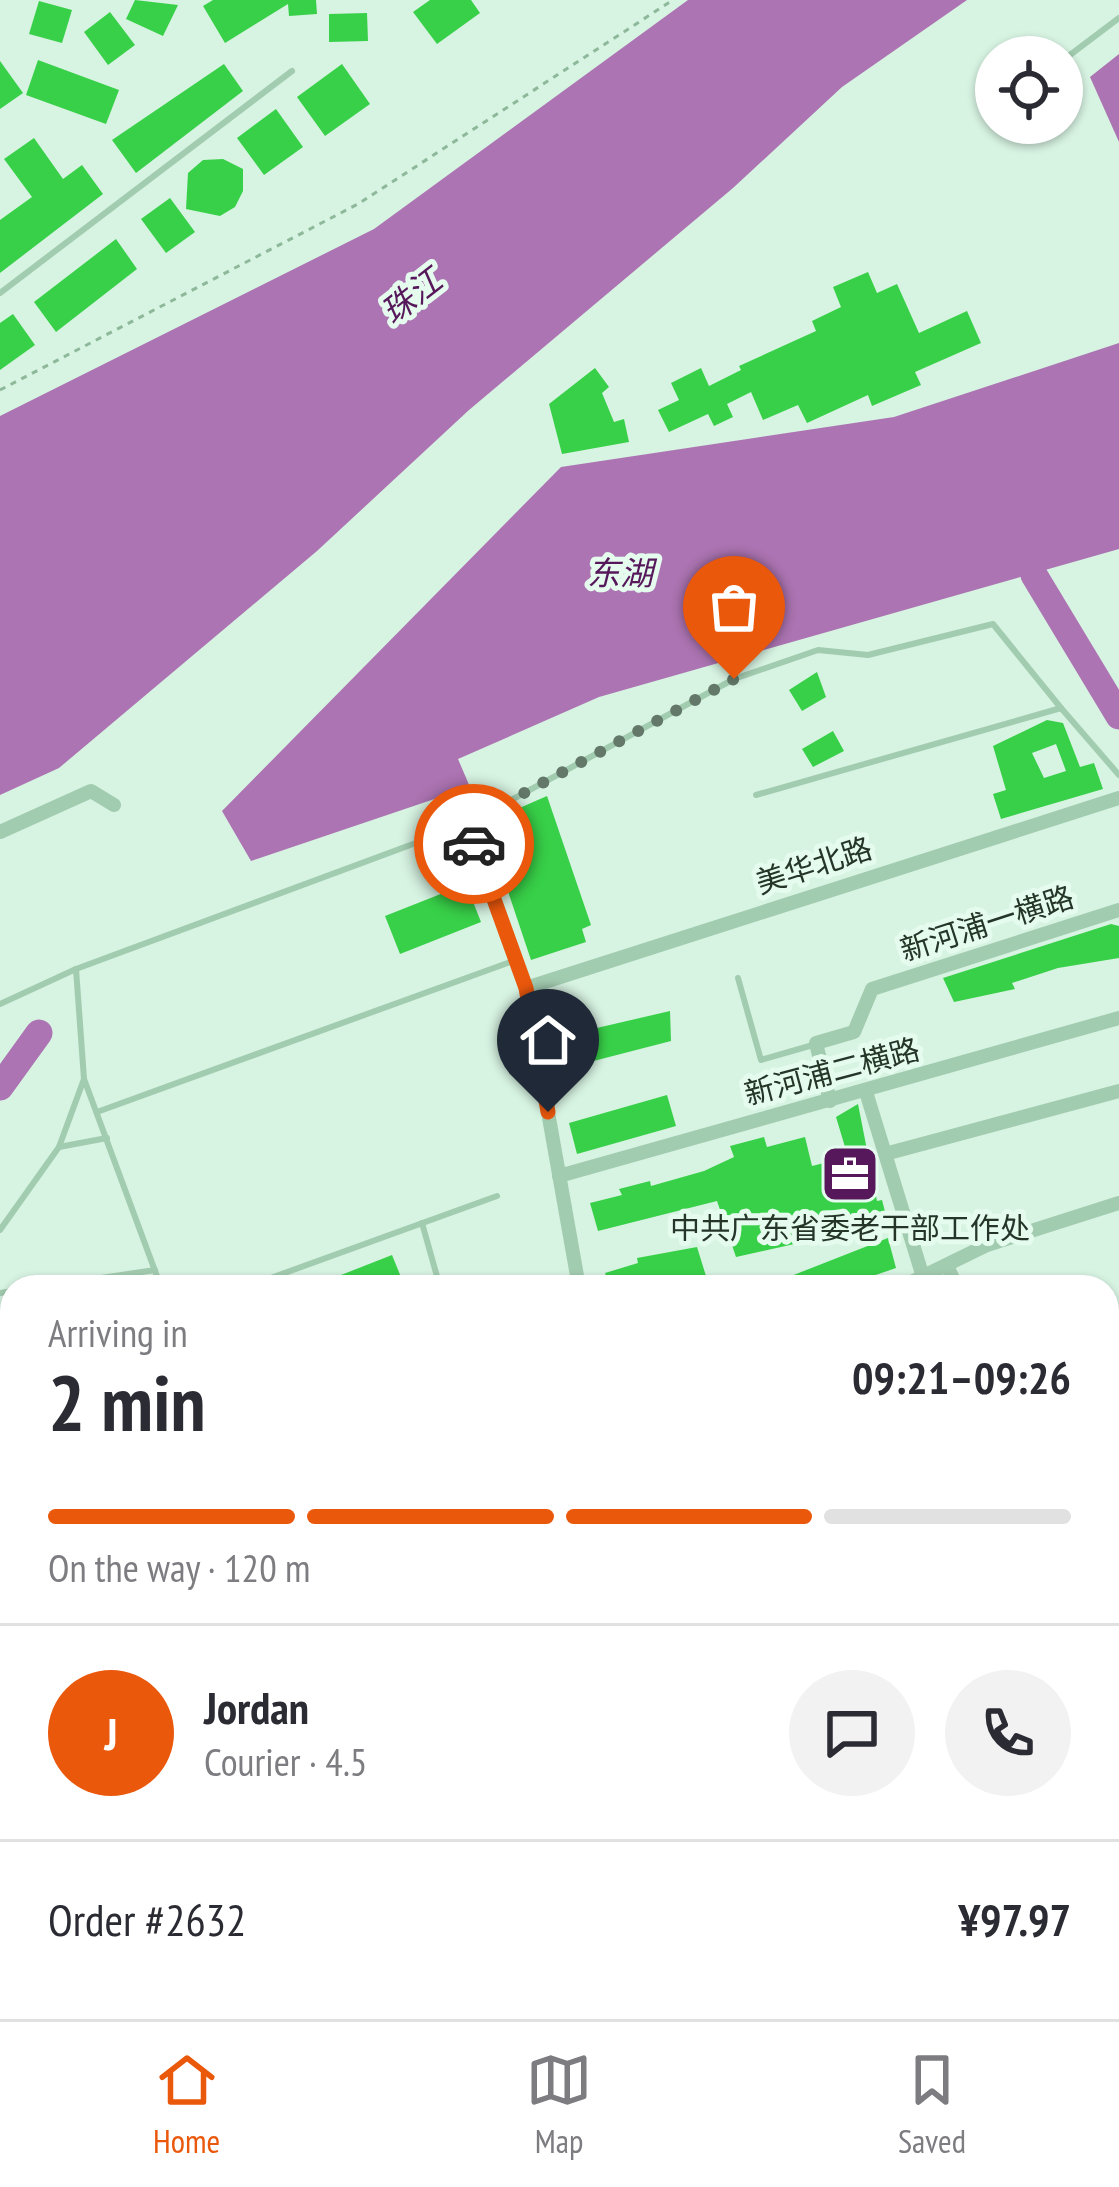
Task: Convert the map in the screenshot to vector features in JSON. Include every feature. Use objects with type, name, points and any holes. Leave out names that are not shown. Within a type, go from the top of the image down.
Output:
[{"type":"street","points":[[0,832],[91,791],[114,805]]},
{"type":"street","name":"美华北路","points":[[526,988],[1119,798]]},
{"type":"street","name":"新河浦一横路","points":[[816,1043],[854,1032],[872,988],[1119,910]]},
{"type":"street","points":[[526,988],[577,1275]]},
{"type":"street","name":"新河浦二横路","points":[[559,1175],[1119,1018]]},
{"type":"street","points":[[816,1043],[830,1101]]},
{"type":"street","points":[[885,1154],[1119,1091]]},
{"type":"street","points":[[866,1092],[922,1275]]},
{"type":"street","points":[[927,1275],[986,1245],[1119,1203]]},
{"type":"street","points":[[947,1266],[951,1275]]},
{"type":"lane","points":[[1083,45],[1119,18]]},
{"type":"lane","points":[[0,293],[292,71]]},
{"type":"lane","points":[[0,1004],[76,969],[467,824],[734,679],[818,650],[868,655],[993,624],[1119,775]]},
{"type":"lane","points":[[756,795],[1060,708]]},
{"type":"lane","points":[[467,824],[526,988]]},
{"type":"lane","points":[[97,1112],[513,961]]},
{"type":"lane","points":[[76,969],[84,1079],[157,1275]]},
{"type":"lane","points":[[739,978],[761,1060],[816,1043]]},
{"type":"lane","points":[[0,1230],[58,1147],[84,1079]]},
{"type":"lane","points":[[58,1147],[107,1138]]},
{"type":"lane","points":[[279,1275],[497,1196]]},
{"type":"lane","points":[[422,1223],[437,1275]]},
{"type":"lane","points":[[121,1275],[155,1270]]},
{"type":"path","points":[[0,390],[358,204],[673,0]]},
{"type":"water","name":"珠江","points":[[688,0],[967,0],[842,87],[733,188],[469,410],[317,551],[59,768],[0,795],[0,416],[374,229]]},
{"type":"water","points":[[1119,54],[1119,142],[1090,77]]},
{"type":"water","name":"东湖","points":[[1119,343],[1119,549],[599,697],[458,759],[470,787],[251,861],[222,811],[561,467],[894,417]]},
{"type":"building","points":[[135,0],[178,5],[163,36],[126,19]]},
{"type":"building","points":[[213,0],[316,0],[317,14],[289,16],[288,4],[225,43],[203,6]]},
{"type":"building","points":[[430,0],[471,0],[480,13],[437,44],[413,12]]},
{"type":"building","points":[[39,1],[72,10],[62,43],[29,34]]},
{"type":"building","points":[[110,12],[135,45],[108,65],[84,32]]},
{"type":"building","points":[[367,13],[368,41],[329,42],[329,14]]},
{"type":"building","points":[[38,60],[119,90],[106,124],[26,95]]},
{"type":"building","points":[[0,61],[23,93],[0,109]]},
{"type":"building","points":[[224,64],[243,91],[136,173],[112,140]]},
{"type":"building","points":[[342,64],[370,104],[325,136],[297,97]]},
{"type":"building","points":[[276,109],[303,147],[264,175],[237,138]]},
{"type":"building","points":[[34,138],[63,179],[82,165],[103,194],[0,273],[0,220],[32,197],[4,159]]},
{"type":"building","points":[[223,159],[243,169],[243,191],[235,207],[220,216],[186,209],[188,173],[203,160]]},
{"type":"building","points":[[170,198],[195,232],[166,253],[141,219]]},
{"type":"building","points":[[116,239],[137,269],[56,332],[34,302]]},
{"type":"building","points":[[868,272],[877,293],[897,284],[919,333],[967,311],[981,343],[915,372],[921,385],[872,406],[868,395],[807,423],[798,405],[763,420],[751,392],[727,404],[733,417],[714,426],[708,414],[669,432],[658,410],[679,400],[671,383],[701,368],[709,386],[741,370],[739,366],[816,331],[812,321],[841,307],[833,287]]},
{"type":"building","points":[[13,314],[35,345],[0,370],[0,323]]},
{"type":"building","points":[[595,368],[609,387],[602,393],[614,422],[624,419],[629,442],[562,454],[549,404]]},
{"type":"building","points":[[817,672],[826,697],[802,711],[789,690]]},
{"type":"building","points":[[1047,720],[1063,723],[1080,767],[1094,763],[1103,789],[1001,819],[993,794],[1006,790],[993,746]],"holes":[[[1056,744],[1066,771],[1044,778],[1032,753]]]},
{"type":"building","points":[[833,731],[844,751],[813,767],[802,749]]},
{"type":"building","points":[[547,796],[591,925],[582,929],[586,942],[531,960],[485,823]]},
{"type":"building","points":[[466,884],[481,922],[400,954],[385,916]]},
{"type":"building","points":[[1111,924],[1119,926],[1119,958],[1058,968],[1012,983],[1015,989],[954,1002],[943,978]]},
{"type":"building","points":[[670,1011],[671,1041],[578,1065],[574,1054],[564,1056],[558,1037]]},
{"type":"building","points":[[667,1095],[676,1126],[577,1154],[569,1123]]},
{"type":"building","points":[[858,1104],[877,1201],[882,1200],[888,1223],[736,1257],[717,1201],[598,1231],[590,1203],[622,1195],[619,1189],[650,1181],[651,1186],[704,1171],[734,1157],[730,1146],[764,1137],[767,1147],[805,1137],[812,1166],[848,1157],[836,1117]]},
{"type":"building","points":[[888,1238],[896,1268],[876,1275],[794,1275]]},
{"type":"building","points":[[697,1247],[706,1275],[606,1275],[638,1263],[637,1258]]},
{"type":"building","points":[[392,1255],[400,1275],[341,1275]]},
{"type":"waterway","points":[[1034,575],[1119,716]]},
{"type":"waterway","points":[[0,1087],[39,1033]]},
{"type":"way so far","points":[[474,844],[467,824],[734,679]]},
{"type":"place","name":"中共广东省委老干部工作处","points":[[850,1174]]},
{"type":"route","points":[[474,844],[526,988],[548,1112]]}]
